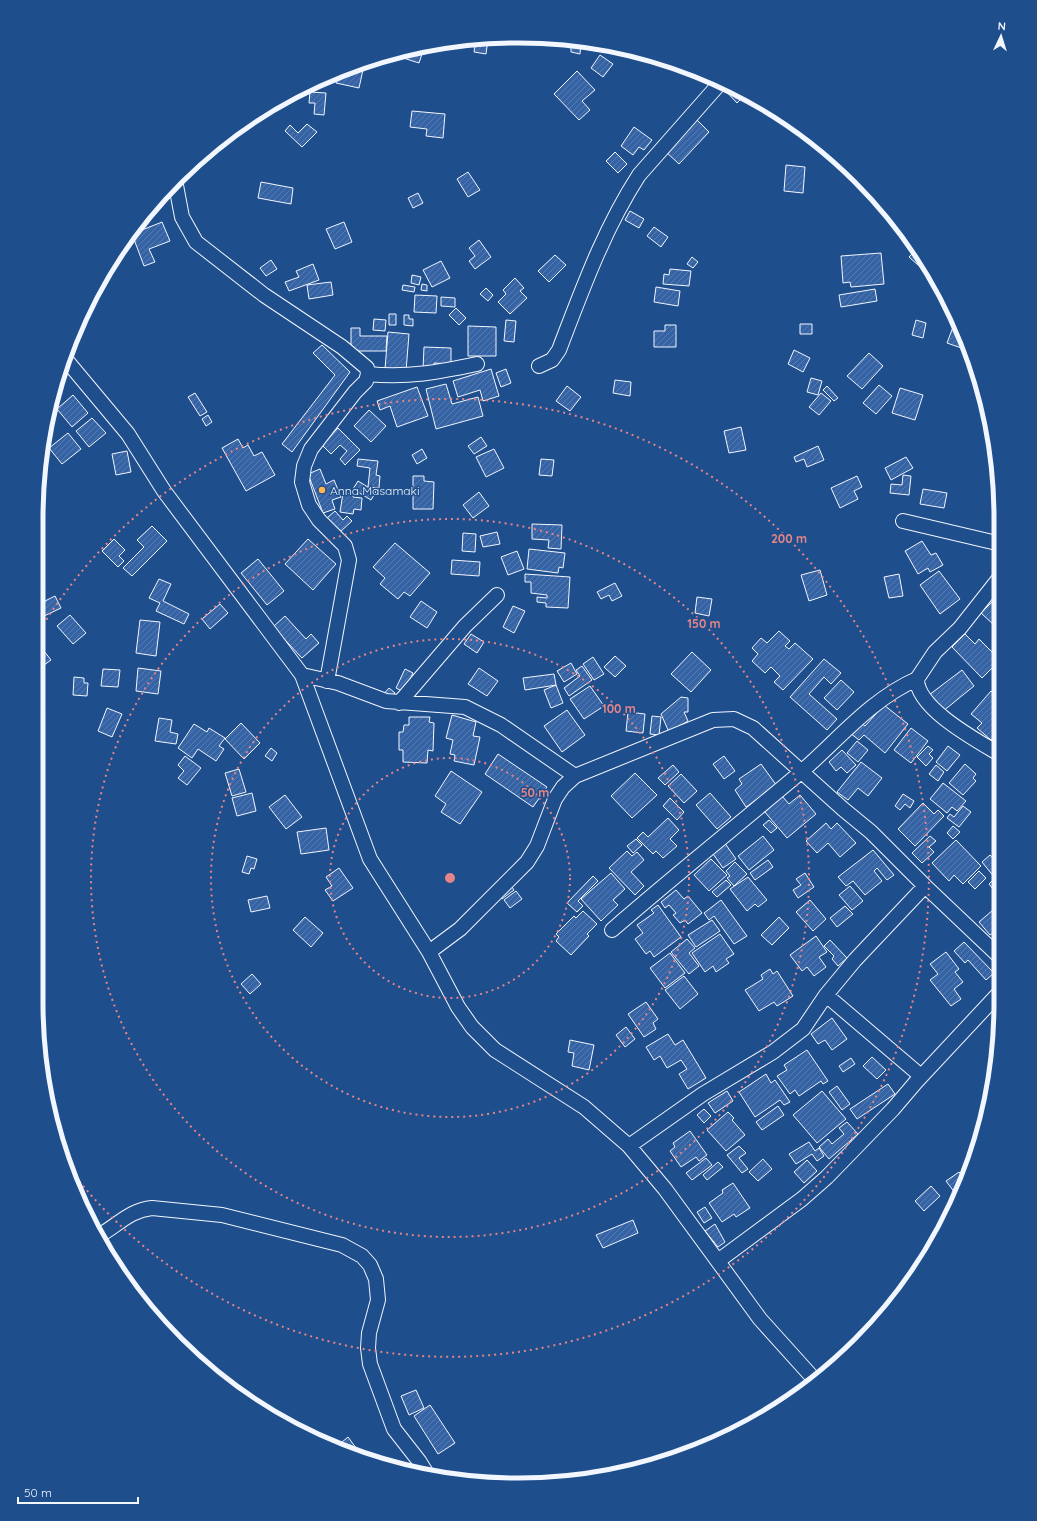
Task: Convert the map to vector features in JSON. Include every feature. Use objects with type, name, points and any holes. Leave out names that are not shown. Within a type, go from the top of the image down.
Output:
[{"type":"street","points":[[539,366],[552,360],[558,350],[609,226],[630,189],[643,170],[717,87]]},
{"type":"street","points":[[177,188],[182,217],[196,242],[264,295],[342,346],[367,368],[368,374],[366,381],[355,392],[311,449],[304,466],[302,482],[309,505],[319,520],[345,546],[349,560],[327,680]]},
{"type":"street","points":[[69,363],[128,434],[164,491],[302,675],[370,859],[429,952],[458,1007],[472,1027],[496,1050],[584,1107],[629,1146],[665,1189],[760,1319],[812,1377]]},
{"type":"street","points":[[368,374],[386,376],[427,375],[477,364]]},
{"type":"street","points":[[903,521],[994,542]]},
{"type":"street","points":[[612,930],[660,888],[802,771],[887,695],[899,687],[916,679],[935,652],[960,628],[994,585]]},
{"type":"street","points":[[399,703],[464,626],[497,595]]},
{"type":"street","points":[[302,675],[327,680],[386,701],[465,708],[501,725],[575,776]]},
{"type":"street","points":[[916,679],[919,693],[936,711],[960,730],[994,751]]},
{"type":"street","points":[[429,952],[460,929],[527,862],[537,846],[555,800],[563,787],[575,776],[713,720],[734,719],[753,728],[843,809],[871,832],[994,951]]},
{"type":"street","points":[[629,1146],[703,1094],[773,1052],[804,1029],[826,995],[855,960],[925,886]]},
{"type":"street","points":[[826,995],[921,1076]]},
{"type":"street","points":[[718,1261],[802,1199],[822,1181],[893,1109],[921,1076],[994,998]]},
{"type":"street","points":[[103,1233],[128,1214],[142,1209],[152,1208],[222,1215],[342,1245],[362,1256],[370,1265],[376,1279],[378,1300],[369,1333],[368,1348],[370,1364],[394,1429],[424,1468]]},
{"type":"building","points":[[487,44],[486,54],[474,52],[475,45]]},
{"type":"building","points":[[571,46],[581,47],[580,54],[571,52]]},
{"type":"building","points":[[422,53],[419,63],[402,57]]},
{"type":"building","points":[[600,55],[613,64],[603,77],[591,68]]},
{"type":"building","points":[[363,69],[359,88],[336,83],[337,79]]},
{"type":"building","points":[[577,71],[595,90],[582,101],[590,110],[579,120],[554,94]]},
{"type":"building","points":[[725,90],[741,99],[737,103]]},
{"type":"building","points":[[310,92],[326,93],[324,115],[314,114],[315,103],[309,103]]},
{"type":"building","points":[[412,111],[445,114],[443,138],[426,136],[427,129],[410,127]]},
{"type":"building","points":[[696,119],[709,132],[679,164],[665,151]]},
{"type":"building","points":[[307,124],[317,132],[302,147],[285,131],[290,125],[298,133]]},
{"type":"building","points":[[634,127],[652,140],[644,150],[639,147],[633,155],[621,146]]},
{"type":"building","points":[[615,152],[627,164],[618,173],[606,161]]},
{"type":"building","points":[[786,165],[805,167],[803,193],[784,191]]},
{"type":"building","points":[[468,172],[480,190],[468,197],[457,179]]},
{"type":"building","points":[[261,182],[293,188],[291,204],[258,198]]},
{"type":"building","points":[[418,193],[423,203],[413,208],[408,198]]},
{"type":"building","points":[[630,211],[644,219],[639,228],[625,220]]},
{"type":"building","points":[[162,222],[170,241],[149,249],[155,262],[144,266],[134,239],[140,231]]},
{"type":"building","points":[[344,222],[352,242],[335,249],[326,229]]},
{"type":"building","points":[[654,227],[668,237],[661,247],[647,236]]},
{"type":"building","points":[[479,240],[491,257],[475,269],[469,261],[475,256],[469,248]]},
{"type":"building","points":[[881,253],[884,284],[851,287],[850,282],[843,283],[841,256]]},
{"type":"building","points":[[913,253],[923,270],[909,257]]},
{"type":"building","points":[[555,255],[566,265],[549,282],[538,271]]},
{"type":"building","points":[[692,257],[698,262],[693,268],[687,264]]},
{"type":"building","points":[[271,260],[277,269],[266,276],[260,268]]},
{"type":"building","points":[[441,261],[450,278],[432,287],[423,270]]},
{"type":"building","points":[[313,264],[319,280],[289,291],[285,282],[299,277],[296,271]]},
{"type":"building","points":[[670,269],[691,271],[689,286],[663,284],[664,274],[669,275]]},
{"type":"building","points":[[412,275],[421,277],[419,285],[411,283]]},
{"type":"building","points":[[515,278],[524,288],[520,291],[527,298],[510,314],[498,302],[506,294],[503,290]]},
{"type":"building","points":[[331,282],[333,295],[309,299],[307,285]]},
{"type":"building","points":[[422,284],[427,285],[427,291],[421,290]]},
{"type":"building","points":[[403,285],[415,287],[414,292],[402,290]]},
{"type":"building","points":[[656,287],[680,291],[678,306],[654,302]]},
{"type":"building","points":[[486,288],[493,295],[488,301],[480,294]]},
{"type":"building","points":[[875,289],[877,301],[841,307],[839,295]]},
{"type":"building","points":[[415,295],[437,296],[436,313],[414,312]]},
{"type":"building","points":[[441,297],[455,298],[455,307],[441,306]]},
{"type":"building","points":[[456,308],[466,318],[459,325],[449,315]]},
{"type":"building","points":[[389,314],[396,314],[396,325],[389,325]]},
{"type":"building","points":[[404,315],[409,315],[409,319],[413,319],[413,326],[404,325]]},
{"type":"building","points":[[374,319],[386,320],[385,331],[373,330]]},
{"type":"building","points":[[506,320],[516,321],[514,342],[504,341]]},
{"type":"building","points":[[916,320],[926,323],[923,338],[912,335]]},
{"type":"building","points":[[800,324],[812,324],[812,334],[800,334]]},
{"type":"building","points":[[665,325],[676,325],[676,347],[654,347],[654,331],[665,331]]},
{"type":"building","points":[[468,326],[496,327],[496,356],[468,356]]},
{"type":"building","points":[[953,326],[962,348],[947,343]]},
{"type":"building","points":[[351,328],[360,328],[360,336],[387,336],[386,351],[351,351]]},
{"type":"building","points":[[388,332],[409,334],[406,371],[385,369]]},
{"type":"building","points":[[322,345],[350,372],[292,452],[282,444],[335,375],[313,353]]},
{"type":"building","points":[[424,347],[451,348],[451,364],[434,363],[434,370],[423,369]]},
{"type":"building","points":[[794,350],[810,358],[803,372],[788,364]]},
{"type":"building","points":[[869,353],[883,366],[862,389],[847,376]]},
{"type":"building","points":[[491,369],[499,396],[483,401],[480,390],[458,397],[453,381]]},
{"type":"building","points":[[506,369],[511,383],[501,387],[496,373]]},
{"type":"building","points":[[811,378],[822,381],[818,395],[807,392]]},
{"type":"building","points":[[615,380],[631,382],[630,396],[613,393]]},
{"type":"building","points":[[446,384],[452,404],[478,397],[483,416],[436,429],[426,389]]},
{"type":"building","points":[[879,385],[892,396],[876,414],[863,403]]},
{"type":"building","points":[[567,386],[581,397],[570,411],[556,401]]},
{"type":"building","points":[[827,386],[838,398],[834,401],[823,390]]},
{"type":"building","points":[[417,387],[428,416],[397,427],[390,406],[380,410],[377,401]]},
{"type":"building","points":[[900,388],[923,395],[915,420],[892,413]]},
{"type":"building","points":[[195,393],[207,412],[200,416],[188,397]]},
{"type":"building","points":[[821,393],[831,401],[819,415],[809,407]]},
{"type":"building","points":[[73,395],[88,413],[72,427],[57,409]]},
{"type":"building","points":[[369,410],[386,426],[371,442],[354,426]]},
{"type":"building","points":[[208,415],[212,422],[206,426],[202,419]]},
{"type":"building","points":[[92,418],[106,433],[89,447],[76,431]]},
{"type":"building","points":[[741,427],[746,450],[729,453],[724,431]]},
{"type":"building","points":[[338,428],[360,450],[345,465],[340,459],[347,451],[340,445],[331,454],[322,445]]},
{"type":"building","points":[[68,433],[81,449],[62,464],[49,448]]},
{"type":"building","points":[[481,437],[487,446],[474,454],[468,446]]},
{"type":"building","points":[[238,439],[243,448],[248,445],[254,456],[262,452],[275,475],[246,491],[222,448]]},
{"type":"building","points":[[818,446],[824,460],[807,467],[804,459],[796,462],[794,457]]},
{"type":"building","points":[[422,449],[427,458],[417,464],[412,455]]},
{"type":"building","points":[[494,449],[504,468],[486,477],[476,457]]},
{"type":"building","points":[[127,451],[131,472],[116,475],[112,454]]},
{"type":"building","points":[[906,457],[913,468],[891,480],[885,468]]},
{"type":"building","points":[[358,459],[378,461],[376,475],[380,476],[379,488],[368,487],[370,468],[357,466]]},
{"type":"building","points":[[541,459],[554,460],[552,476],[539,475]]},
{"type":"building","points":[[320,469],[326,484],[334,480],[341,497],[332,500],[335,509],[323,513],[308,474]]},
{"type":"building","points":[[903,475],[911,476],[909,495],[890,493],[891,484],[902,485]]},
{"type":"building","points":[[413,476],[424,476],[424,481],[434,482],[433,509],[413,509]]},
{"type":"building","points":[[857,476],[862,487],[854,491],[858,499],[840,508],[831,488]]},
{"type":"building","points":[[358,481],[376,492],[371,500],[353,489]]},
{"type":"building","points":[[923,489],[947,493],[944,508],[920,504]]},
{"type":"building","points":[[479,492],[489,506],[473,518],[463,505]]},
{"type":"building","points":[[343,493],[354,494],[353,497],[362,498],[361,510],[354,509],[353,514],[340,512]]},
{"type":"building","points":[[335,511],[343,520],[347,516],[352,521],[340,532],[327,518]]},
{"type":"building","points":[[532,524],[562,525],[561,549],[548,548],[549,540],[532,539]]},
{"type":"building","points":[[152,526],[167,541],[132,576],[123,568],[144,547],[137,540]]},
{"type":"building","points":[[497,532],[500,544],[483,547],[480,536]]},
{"type":"building","points":[[463,533],[476,534],[475,552],[462,551]]},
{"type":"building","points":[[114,539],[125,550],[119,556],[124,561],[118,567],[102,551]]},
{"type":"building","points":[[308,539],[336,564],[313,590],[285,564]]},
{"type":"building","points":[[922,541],[931,555],[936,553],[943,565],[930,572],[928,568],[918,574],[905,551]]},
{"type":"building","points":[[395,543],[430,573],[410,596],[404,592],[398,599],[380,584],[385,578],[373,567]]},
{"type":"building","points":[[529,549],[565,553],[563,568],[559,567],[558,573],[527,569]]},
{"type":"building","points":[[517,551],[524,569],[508,575],[501,557]]},
{"type":"building","points":[[258,559],[284,591],[267,605],[241,573]]},
{"type":"building","points":[[452,560],[480,562],[479,576],[451,574]]},
{"type":"building","points":[[820,570],[827,595],[809,601],[801,575]]},
{"type":"building","points":[[939,571],[960,599],[940,614],[920,585]]},
{"type":"building","points":[[525,574],[570,577],[568,608],[546,607],[546,603],[537,602],[537,597],[547,598],[547,595],[531,593],[531,582],[525,582]]},
{"type":"building","points":[[899,574],[903,596],[889,598],[884,577]]},
{"type":"building","points":[[159,579],[171,584],[163,601],[189,614],[184,624],[156,611],[160,603],[149,598]]},
{"type":"building","points":[[615,583],[622,596],[612,601],[609,595],[601,599],[597,592]]},
{"type":"building","points":[[55,596],[61,608],[43,617],[43,602]]},
{"type":"building","points":[[697,597],[712,599],[709,616],[695,613]]},
{"type":"building","points":[[994,600],[994,625],[981,613]]},
{"type":"building","points":[[421,601],[437,612],[427,628],[410,617]]},
{"type":"building","points":[[220,604],[228,613],[210,629],[202,619]]},
{"type":"building","points":[[513,606],[525,611],[514,633],[503,627]]},
{"type":"building","points":[[70,615],[86,633],[73,644],[57,626]]},
{"type":"building","points":[[285,616],[306,639],[311,634],[319,643],[302,658],[273,627]]},
{"type":"building","points":[[140,620],[160,622],[156,656],[136,653]]},
{"type":"building","points":[[779,631],[790,641],[785,646],[789,649],[795,643],[813,659],[783,690],[774,682],[780,676],[771,667],[765,673],[752,661],[758,654],[752,648],[761,638],[767,643]]},
{"type":"building","points":[[471,634],[484,642],[477,653],[464,644]]},
{"type":"building","points":[[965,634],[975,644],[979,639],[994,654],[994,666],[982,678],[952,647]]},
{"type":"building","points":[[44,651],[51,660],[43,666]]},
{"type":"building","points":[[692,652],[711,670],[691,692],[671,674]]},
{"type":"building","points":[[615,656],[626,666],[615,677],[604,667]]},
{"type":"building","points":[[593,657],[604,674],[594,680],[583,664]]},
{"type":"building","points":[[824,659],[841,673],[831,684],[824,677],[809,694],[837,719],[827,730],[790,697]]},
{"type":"building","points":[[571,663],[577,674],[564,682],[557,671]]},
{"type":"building","points":[[582,666],[592,680],[569,696],[564,688],[580,676],[576,670]]},
{"type":"building","points":[[138,668],[161,671],[158,694],[136,691]]},
{"type":"building","points":[[479,668],[498,681],[487,696],[468,684]]},
{"type":"building","points":[[103,669],[120,670],[118,687],[101,686]]},
{"type":"building","points":[[405,669],[413,673],[404,692],[396,688]]},
{"type":"building","points":[[962,670],[974,686],[942,712],[929,695]]},
{"type":"building","points":[[554,674],[556,685],[525,690],[523,678]]},
{"type":"building","points":[[74,677],[84,678],[84,683],[88,683],[87,696],[73,695]]},
{"type":"building","points":[[841,680],[854,692],[837,710],[824,698]]},
{"type":"building","points":[[556,685],[563,703],[551,708],[544,690]]},
{"type":"building","points":[[590,686],[604,706],[584,719],[570,699]]},
{"type":"building","points":[[389,688],[395,693],[388,701],[382,696]]},
{"type":"building","points":[[991,691],[994,694],[994,736],[991,740],[977,728],[982,723],[971,714]]},
{"type":"building","points":[[681,697],[688,698],[688,712],[684,712],[688,721],[669,732],[661,714]]},
{"type":"building","points":[[884,705],[908,724],[885,753],[864,735],[859,740],[850,733],[860,722],[865,726]]},
{"type":"building","points":[[107,708],[122,714],[112,737],[98,731]]},
{"type":"building","points":[[567,710],[585,735],[562,752],[544,726]]},
{"type":"building","points":[[628,712],[645,714],[643,733],[626,731]]},
{"type":"building","points":[[452,715],[476,722],[473,736],[480,737],[474,765],[454,761],[455,755],[450,754],[453,740],[446,738]]},
{"type":"building","points":[[652,716],[661,717],[659,735],[650,734]]},
{"type":"building","points":[[409,717],[430,717],[429,722],[434,723],[433,751],[428,750],[427,763],[403,762],[403,750],[399,750],[399,732],[403,732],[404,725],[409,725]]},
{"type":"building","points":[[159,718],[172,720],[170,732],[178,734],[176,744],[155,741]]},
{"type":"building","points":[[241,723],[260,743],[244,759],[225,739]]},
{"type":"building","points":[[194,724],[207,732],[209,728],[225,738],[219,746],[224,749],[216,761],[198,749],[192,758],[178,748]]},
{"type":"building","points":[[911,728],[928,741],[911,763],[894,750]]},
{"type":"building","points":[[857,741],[868,750],[858,762],[847,753]]},
{"type":"building","points":[[928,746],[933,750],[929,754],[933,758],[926,766],[917,757]]},
{"type":"building","points":[[948,746],[960,755],[947,771],[936,762]]},
{"type":"building","points":[[271,748],[277,753],[272,761],[265,756]]},
{"type":"building","points":[[842,750],[856,765],[847,773],[841,767],[836,771],[829,762]]},
{"type":"building","points":[[498,754],[547,787],[533,807],[485,774]]},
{"type":"building","points":[[185,756],[201,768],[187,785],[178,778],[184,771],[178,765]]},
{"type":"building","points":[[724,756],[735,771],[724,779],[713,764]]},
{"type":"building","points":[[861,762],[882,778],[868,796],[858,788],[848,800],[837,792]]},
{"type":"building","points":[[761,764],[777,786],[746,807],[735,790],[742,784],[739,779]]},
{"type":"building","points":[[965,764],[976,774],[973,778],[976,781],[963,795],[949,783]]},
{"type":"building","points":[[673,765],[679,772],[665,785],[658,778]]},
{"type":"building","points":[[936,765],[944,772],[938,781],[929,774]]},
{"type":"building","points":[[239,769],[246,792],[232,796],[225,773]]},
{"type":"building","points":[[451,771],[482,792],[460,824],[441,812],[446,804],[435,796]]},
{"type":"building","points":[[635,773],[657,795],[632,818],[611,796]]},
{"type":"building","points":[[681,774],[697,791],[684,803],[668,786]]},
{"type":"building","points":[[943,783],[966,801],[957,811],[952,807],[947,813],[930,799]]},
{"type":"building","points":[[252,793],[256,811],[237,816],[232,798]]},
{"type":"building","points":[[710,793],[731,817],[717,829],[696,805]]},
{"type":"building","points":[[903,794],[914,801],[910,808],[905,804],[900,810],[895,806]]},
{"type":"building","points":[[285,795],[302,817],[286,829],[269,807]]},
{"type":"building","points":[[800,795],[816,814],[787,838],[764,811],[782,796],[789,804]]},
{"type":"building","points":[[670,798],[684,812],[677,820],[663,806]]},
{"type":"building","points":[[923,803],[934,814],[938,810],[944,816],[915,846],[898,829]]},
{"type":"building","points":[[963,806],[971,812],[959,827],[947,818],[950,814],[954,817]]},
{"type":"building","points":[[668,818],[679,830],[670,839],[677,846],[663,858],[656,851],[653,854],[637,838],[643,832],[648,837]]},
{"type":"building","points":[[769,820],[777,828],[771,833],[763,825]]},
{"type":"building","points":[[826,823],[831,829],[837,823],[856,843],[840,857],[828,843],[817,853],[806,841]]},
{"type":"building","points":[[953,826],[960,832],[953,839],[947,833]]},
{"type":"building","points":[[326,828],[329,850],[301,854],[297,832]]},
{"type":"building","points":[[763,836],[774,850],[749,870],[738,856]]},
{"type":"building","points":[[930,836],[936,841],[929,847],[934,852],[922,863],[912,853]]},
{"type":"building","points":[[636,839],[642,845],[633,853],[627,846]]},
{"type":"building","points":[[956,840],[981,866],[963,884],[954,875],[949,881],[932,863]]},
{"type":"building","points":[[724,842],[736,859],[723,868],[711,851]]},
{"type":"building","points":[[873,850],[894,875],[887,880],[877,868],[874,871],[882,881],[865,895],[853,881],[846,886],[838,877]]},
{"type":"building","points":[[627,851],[632,856],[637,852],[644,860],[631,872],[644,886],[635,895],[609,868]]},
{"type":"building","points":[[990,855],[994,859],[994,877],[982,862]]},
{"type":"building","points":[[247,856],[257,859],[254,869],[251,868],[249,874],[242,872]]},
{"type":"building","points":[[711,859],[727,875],[709,891],[694,875]]},
{"type":"building","points":[[768,860],[773,867],[755,880],[750,873]]},
{"type":"building","points":[[735,862],[747,874],[734,886],[727,878],[730,876],[726,871]]},
{"type":"building","points":[[339,868],[353,888],[333,901],[325,890],[332,886],[326,877]]},
{"type":"building","points":[[979,871],[986,878],[975,889],[968,882]]},
{"type":"building","points":[[611,873],[625,889],[613,900],[618,905],[601,921],[581,899]]},
{"type":"building","points":[[805,873],[814,887],[798,898],[793,890],[801,885],[796,879]]},
{"type":"building","points":[[593,876],[598,881],[578,901],[583,906],[577,912],[567,903]]},
{"type":"building","points":[[748,877],[767,900],[758,907],[755,904],[747,911],[730,889]]},
{"type":"building","points":[[994,879],[994,890],[989,884]]},
{"type":"building","points":[[726,880],[731,885],[717,897],[712,892]]},
{"type":"building","points":[[510,884],[514,890],[502,899],[498,893]]},
{"type":"building","points":[[850,886],[863,901],[852,910],[839,895]]},
{"type":"building","points":[[676,890],[684,899],[688,896],[702,913],[688,924],[685,920],[680,923],[673,915],[676,913],[669,905],[665,908],[661,902]]},
{"type":"building","points":[[516,891],[522,899],[510,908],[504,900]]},
{"type":"building","points":[[267,896],[270,908],[251,912],[248,900]]},
{"type":"building","points":[[721,900],[747,936],[734,944],[714,916],[709,920],[704,913]]},
{"type":"building","points":[[810,900],[826,919],[813,931],[796,912]]},
{"type":"building","points":[[658,905],[681,937],[654,957],[650,951],[646,954],[635,939],[643,933],[637,925],[654,913],[651,910]]},
{"type":"building","points":[[845,906],[853,914],[837,927],[830,918]]},
{"type":"building","points":[[994,909],[994,932],[990,935],[979,922]]},
{"type":"building","points":[[583,911],[597,924],[587,934],[589,936],[571,955],[556,941],[559,937],[556,934],[574,916],[576,918]]},
{"type":"building","points":[[305,917],[323,933],[311,947],[293,930]]},
{"type":"building","points":[[779,917],[789,928],[772,945],[761,935]]},
{"type":"building","points":[[712,920],[720,931],[696,947],[688,935]]},
{"type":"building","points":[[720,934],[734,954],[726,959],[729,963],[716,972],[713,966],[705,972],[692,953]]},
{"type":"building","points":[[816,936],[827,952],[819,957],[826,967],[814,976],[807,967],[802,971],[790,955]]},
{"type":"building","points":[[687,939],[695,948],[689,953],[699,966],[689,974],[671,952]]},
{"type":"building","points":[[830,940],[847,958],[838,966],[832,959],[834,956],[824,946]]},
{"type":"building","points":[[964,942],[994,973],[986,980],[968,960],[965,963],[954,951]]},
{"type":"building","points":[[946,952],[959,969],[955,972],[963,982],[954,989],[961,999],[951,1006],[930,980],[938,974],[930,964]]},
{"type":"building","points":[[670,953],[685,973],[665,988],[650,968]]},
{"type":"building","points":[[770,969],[773,974],[777,971],[793,996],[777,1006],[774,1002],[759,1011],[745,990],[763,979],[761,975]]},
{"type":"building","points":[[252,974],[261,984],[250,994],[241,984]]},
{"type":"building","points":[[684,976],[698,994],[680,1009],[665,990]]},
{"type":"building","points":[[646,1002],[658,1019],[653,1023],[656,1029],[644,1037],[628,1014]]},
{"type":"building","points":[[832,1018],[847,1039],[832,1050],[825,1040],[818,1044],[811,1034]]},
{"type":"building","points":[[626,1027],[635,1039],[625,1047],[616,1035]]},
{"type":"building","points":[[668,1034],[675,1045],[683,1040],[706,1078],[688,1089],[679,1074],[687,1069],[681,1060],[667,1068],[660,1056],[654,1060],[646,1047]]},
{"type":"building","points":[[570,1040],[594,1045],[589,1070],[572,1066],[574,1053],[568,1052]]},
{"type":"building","points":[[807,1050],[828,1081],[823,1084],[821,1081],[799,1096],[795,1090],[790,1094],[777,1076],[787,1070],[784,1065]]},
{"type":"building","points":[[872,1057],[886,1070],[877,1079],[863,1066]]},
{"type":"building","points":[[851,1058],[855,1064],[843,1072],[839,1066]]},
{"type":"building","points":[[766,1074],[771,1083],[775,1080],[790,1102],[784,1105],[780,1100],[755,1117],[739,1092]]},
{"type":"building","points":[[888,1084],[895,1094],[857,1119],[850,1109]]},
{"type":"building","points":[[837,1086],[850,1104],[842,1110],[829,1092]]},
{"type":"building","points":[[727,1091],[733,1101],[715,1113],[708,1103]]},
{"type":"building","points":[[822,1091],[846,1119],[817,1143],[793,1115]]},
{"type":"building","points":[[778,1106],[784,1115],[762,1130],[756,1122]]},
{"type":"building","points":[[704,1109],[711,1116],[704,1123],[697,1115]]},
{"type":"building","points":[[728,1112],[734,1118],[732,1120],[745,1135],[726,1151],[707,1130]]},
{"type":"building","points":[[847,1122],[858,1134],[829,1159],[819,1147],[828,1139],[832,1144],[844,1134],[839,1128]]},
{"type":"building","points":[[690,1131],[707,1155],[699,1161],[696,1157],[681,1167],[670,1151],[675,1147],[673,1143]]},
{"type":"building","points":[[809,1142],[815,1151],[819,1148],[824,1156],[817,1161],[812,1154],[796,1164],[789,1154]]},
{"type":"building","points":[[739,1146],[746,1153],[739,1158],[748,1169],[742,1173],[727,1155]]},
{"type":"building","points":[[706,1158],[712,1165],[692,1180],[686,1173]]},
{"type":"building","points":[[763,1159],[772,1169],[758,1181],[749,1172]]},
{"type":"building","points":[[807,1160],[817,1171],[804,1183],[794,1172]]},
{"type":"building","points":[[718,1162],[723,1167],[707,1180],[703,1175]]},
{"type":"building","points":[[959,1172],[961,1175],[954,1192],[946,1181]]},
{"type":"building","points":[[733,1183],[750,1208],[736,1217],[734,1214],[722,1222],[709,1203],[723,1193],[722,1190]]},
{"type":"building","points":[[931,1186],[940,1196],[924,1211],[915,1201]]},
{"type":"building","points":[[705,1207],[712,1218],[704,1223],[697,1212]]},
{"type":"building","points":[[633,1220],[638,1233],[603,1248],[596,1235]]},
{"type":"building","points":[[715,1224],[725,1242],[718,1247],[705,1231]]},
{"type":"building","points":[[416,1390],[424,1408],[409,1415],[401,1396]]},
{"type":"building","points":[[430,1405],[455,1443],[438,1454],[414,1416]]},
{"type":"building","points":[[348,1437],[357,1450],[340,1443]]},
{"type":"place","name":"Anna Masamaki","points":[[322,490]]}]
